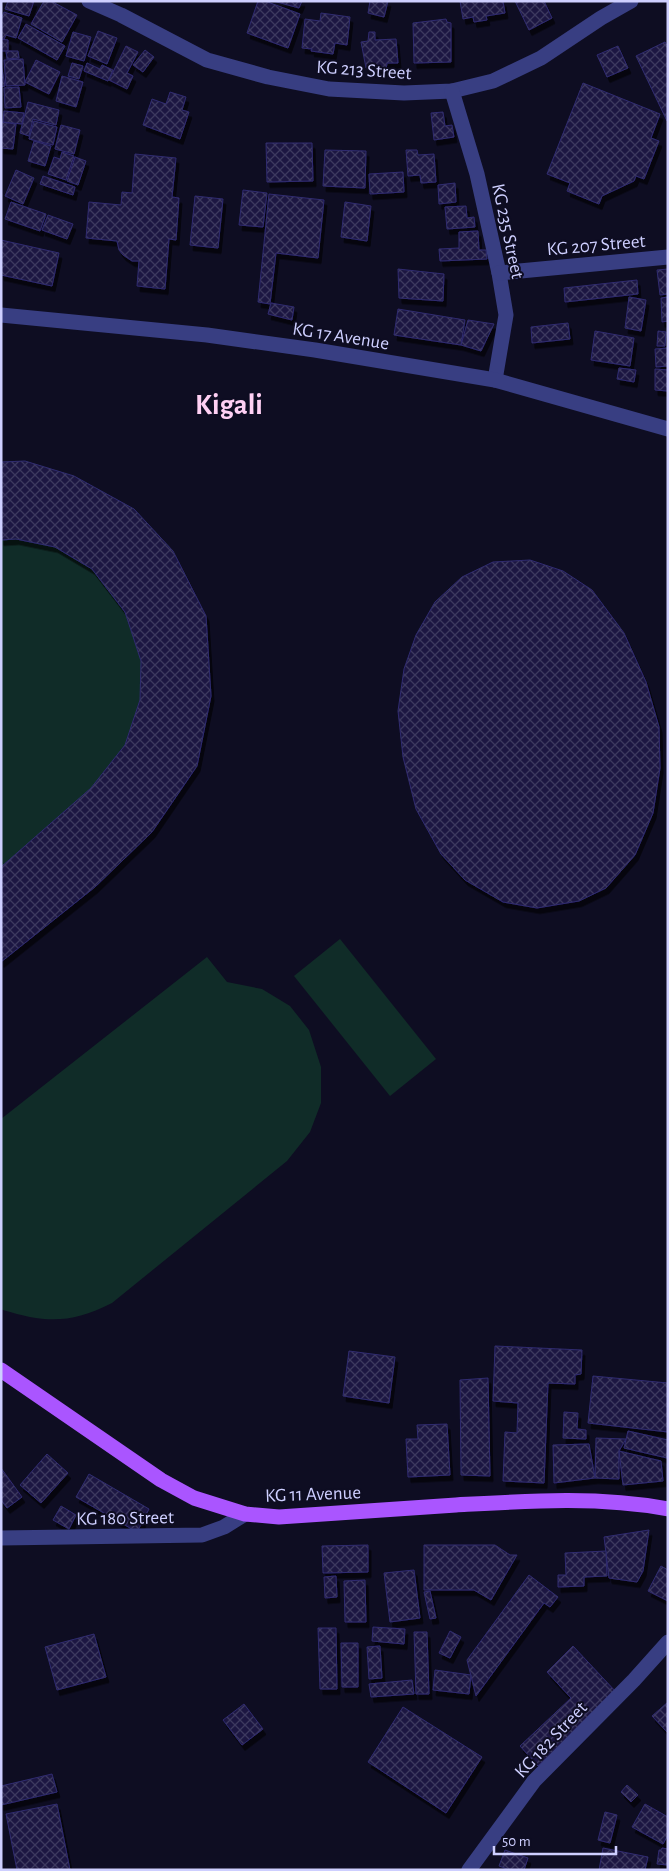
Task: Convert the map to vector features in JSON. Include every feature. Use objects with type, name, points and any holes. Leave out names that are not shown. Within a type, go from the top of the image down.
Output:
[{"type":"main road","name":"KG 11 Avenue","points":[[1,1370],[161,1480],[194,1498],[245,1514],[279,1517],[511,1502],[578,1500],[648,1506],[668,1510]]},
{"type":"street","name":"KG 213 Street","points":[[88,1],[121,15],[207,60],[268,77],[329,89],[404,93],[452,91],[493,81],[533,62],[631,1]]},
{"type":"street","name":"KG 235 Street","points":[[452,91],[477,174],[499,273],[506,315],[495,380]]},
{"type":"street","name":"KG 207 Street","points":[[499,273],[668,257]]},
{"type":"street","name":"KG 17 Avenue","points":[[1,315],[207,335],[315,350],[495,380],[668,429]]},
{"type":"street","name":"KG 180 Street","points":[[1,1538],[202,1536],[224,1527],[245,1514]]},
{"type":"street","name":"KG 182 Street","points":[[469,1870],[534,1781],[634,1680],[668,1642]]},
{"type":"green space","points":[[25,461],[74,476],[134,509],[173,551],[206,616],[211,696],[197,766],[152,832],[95,887],[1,962],[1,462]]},
{"type":"green space","points":[[340,939],[436,1059],[390,1096],[294,976]]},
{"type":"green space","points":[[207,957],[227,982],[262,989],[290,1006],[309,1030],[321,1067],[321,1103],[310,1132],[287,1161],[112,1303],[83,1315],[58,1319],[32,1317],[1,1309],[1,1119]]},
{"type":"building","points":[[8,1],[34,1],[29,16],[5,9]]},
{"type":"building","points":[[44,1],[51,1],[77,15],[62,42],[31,24]]},
{"type":"building","points":[[258,1],[265,1],[300,14],[288,48],[247,33]]},
{"type":"building","points":[[273,1],[302,1],[299,8]]},
{"type":"building","points":[[370,1],[388,1],[384,17],[368,13]]},
{"type":"building","points":[[460,1],[503,1],[505,13],[486,16],[487,20],[474,22],[473,17],[463,19]]},
{"type":"building","points":[[515,1],[544,1],[552,18],[529,30]]},
{"type":"building","points":[[4,12],[22,18],[16,38],[6,35],[4,39],[1,39],[1,19]]},
{"type":"building","points":[[321,13],[350,17],[347,45],[335,43],[333,54],[302,48],[305,19],[320,21]]},
{"type":"building","points":[[446,19],[447,22],[451,23],[451,62],[414,63],[413,23]]},
{"type":"building","points":[[26,24],[65,46],[57,60],[18,38]]},
{"type":"building","points":[[98,31],[117,38],[107,64],[88,56]]},
{"type":"building","points":[[73,32],[91,37],[84,61],[66,56]]},
{"type":"building","points":[[369,32],[375,32],[375,40],[396,39],[398,63],[387,63],[386,70],[372,72],[372,67],[366,68],[361,42],[368,41]]},
{"type":"building","points":[[1,39],[8,40],[8,51],[1,51]]},
{"type":"building","points":[[665,42],[668,47],[667,121],[636,56]]},
{"type":"building","points":[[126,46],[138,52],[127,73],[133,76],[127,89],[109,80]]},
{"type":"building","points":[[618,46],[628,68],[607,77],[597,55]]},
{"type":"building","points":[[145,50],[154,57],[143,72],[133,65]]},
{"type":"building","points":[[6,51],[18,51],[19,58],[7,59]]},
{"type":"building","points":[[23,59],[25,85],[6,86],[4,60]]},
{"type":"building","points":[[36,60],[60,72],[49,94],[25,82]]},
{"type":"building","points":[[1,63],[5,86],[1,87]]},
{"type":"building","points":[[72,63],[83,66],[79,79],[68,76]]},
{"type":"building","points":[[87,63],[100,69],[102,65],[113,70],[108,81],[84,71]]},
{"type":"building","points":[[62,76],[83,82],[76,107],[56,101]]},
{"type":"building","points":[[583,83],[660,114],[651,138],[659,141],[644,179],[636,176],[634,181],[602,196],[599,204],[567,191],[570,183],[547,174]]},
{"type":"building","points":[[19,87],[21,107],[5,108],[4,88]]},
{"type":"building","points":[[170,92],[186,97],[182,110],[189,112],[180,139],[143,125],[152,99],[166,104]]},
{"type":"building","points":[[28,102],[59,110],[56,125],[33,119],[29,136],[20,133]]},
{"type":"building","points":[[4,111],[24,113],[22,124],[3,122]]},
{"type":"building","points":[[443,112],[445,126],[452,125],[454,137],[434,140],[431,113]]},
{"type":"building","points":[[34,121],[57,127],[53,145],[29,139]]},
{"type":"building","points":[[1,122],[16,124],[13,149],[1,148]]},
{"type":"building","points":[[61,125],[80,130],[74,154],[55,149]]},
{"type":"building","points":[[34,141],[51,146],[45,166],[28,161]]},
{"type":"building","points":[[266,143],[312,143],[313,181],[267,182]]},
{"type":"building","points":[[325,150],[366,151],[365,188],[323,186]]},
{"type":"building","points":[[406,150],[417,150],[418,155],[434,154],[436,182],[421,183],[420,175],[408,176]]},
{"type":"building","points":[[62,152],[74,156],[66,180],[48,174],[54,157],[60,159]]},
{"type":"building","points":[[135,154],[176,158],[172,197],[179,198],[176,240],[169,239],[165,289],[137,286],[139,261],[132,261],[123,255],[119,250],[117,241],[86,238],[89,202],[121,205],[122,192],[132,193]]},
{"type":"building","points":[[75,157],[86,161],[78,185],[67,181]]},
{"type":"building","points":[[16,170],[34,178],[23,204],[5,196]]},
{"type":"building","points":[[403,172],[404,192],[370,194],[369,174]]},
{"type":"building","points":[[43,176],[75,187],[73,195],[40,184]]},
{"type":"building","points":[[455,183],[456,202],[439,204],[438,185]]},
{"type":"building","points":[[243,190],[267,193],[263,227],[239,225]]},
{"type":"building","points":[[269,194],[324,200],[318,258],[276,253],[270,304],[258,302]]},
{"type":"building","points":[[195,196],[223,199],[218,248],[190,245]]},
{"type":"building","points":[[11,202],[46,214],[40,231],[5,219]]},
{"type":"building","points":[[345,202],[371,206],[367,241],[341,237]]},
{"type":"building","points":[[466,206],[467,218],[474,217],[475,227],[447,229],[445,207]]},
{"type":"building","points":[[48,215],[73,224],[67,239],[42,230]]},
{"type":"building","points":[[478,231],[479,250],[486,250],[487,259],[440,261],[439,249],[459,248],[459,232]]},
{"type":"building","points":[[1,240],[59,253],[52,286],[1,275]]},
{"type":"building","points":[[398,269],[444,274],[443,301],[399,298]]},
{"type":"building","points":[[668,269],[668,294],[660,295],[657,270]]},
{"type":"building","points":[[637,280],[638,294],[565,302],[564,288]]},
{"type":"building","points":[[629,297],[646,300],[641,331],[625,328]]},
{"type":"building","points":[[668,297],[668,321],[662,322],[661,298]]},
{"type":"building","points":[[271,303],[294,307],[292,320],[268,314]]},
{"type":"building","points":[[398,309],[465,320],[461,345],[394,335]]},
{"type":"building","points":[[468,320],[494,324],[481,351],[461,345]]},
{"type":"building","points":[[568,323],[570,339],[532,343],[531,327]]},
{"type":"building","points":[[595,331],[634,338],[630,366],[591,360]]},
{"type":"building","points":[[658,331],[666,332],[665,346],[657,346]]},
{"type":"building","points":[[668,348],[668,366],[656,367],[655,349]]},
{"type":"building","points":[[619,368],[636,370],[634,382],[617,379]]},
{"type":"building","points":[[655,369],[668,370],[668,391],[655,390]]},
{"type":"building","points":[[25,461],[74,476],[134,509],[173,551],[206,616],[211,696],[197,766],[152,832],[95,887],[1,962],[1,867],[91,788],[125,745],[140,700],[141,661],[125,612],[92,569],[55,547],[16,539],[1,540],[1,462]]},
{"type":"building","points":[[530,560],[563,571],[592,590],[624,633],[646,682],[659,727],[660,768],[653,813],[635,855],[606,888],[579,901],[537,908],[503,902],[465,880],[441,854],[416,809],[403,757],[398,711],[404,669],[416,635],[435,602],[462,577],[493,562]]},
{"type":"building","points":[[495,1346],[582,1350],[581,1374],[575,1375],[575,1384],[548,1383],[544,1483],[503,1481],[505,1432],[517,1433],[518,1403],[493,1401]]},
{"type":"building","points":[[349,1351],[395,1357],[389,1403],[343,1396]]},
{"type":"building","points":[[593,1376],[668,1383],[668,1432],[588,1423]]},
{"type":"building","points":[[488,1378],[490,1476],[461,1475],[460,1380]]},
{"type":"building","points":[[564,1412],[578,1413],[577,1429],[586,1430],[586,1439],[563,1438]]},
{"type":"building","points":[[447,1424],[450,1475],[408,1477],[406,1439],[418,1439],[417,1425]]},
{"type":"building","points":[[628,1431],[668,1440],[667,1458],[624,1448]]},
{"type":"building","points":[[596,1438],[626,1439],[619,1451],[619,1479],[595,1478]]},
{"type":"building","points":[[589,1444],[595,1478],[554,1483],[553,1445]]},
{"type":"building","points":[[619,1451],[661,1461],[663,1481],[623,1485]]},
{"type":"building","points":[[47,1454],[68,1473],[41,1503],[20,1485]]},
{"type":"building","points":[[1,1468],[22,1497],[7,1508],[1,1500]]},
{"type":"building","points":[[89,1474],[149,1509],[137,1532],[76,1497]]},
{"type":"building","points":[[61,1506],[76,1515],[69,1529],[53,1520]]},
{"type":"building","points":[[649,1530],[643,1571],[637,1582],[609,1578],[604,1537]]},
{"type":"building","points":[[368,1545],[368,1572],[323,1573],[322,1546]]},
{"type":"building","points":[[424,1545],[495,1545],[510,1555],[517,1555],[491,1600],[474,1590],[424,1590]]},
{"type":"building","points":[[606,1551],[607,1576],[584,1577],[584,1586],[558,1587],[558,1575],[566,1575],[565,1553]]},
{"type":"building","points":[[661,1566],[668,1570],[668,1601],[648,1591]]},
{"type":"building","points":[[414,1570],[420,1618],[390,1622],[384,1573]]},
{"type":"building","points":[[529,1575],[558,1597],[550,1607],[544,1603],[476,1696],[467,1660]]},
{"type":"building","points":[[336,1576],[337,1597],[325,1598],[324,1577]]},
{"type":"building","points":[[365,1580],[366,1622],[345,1622],[344,1581]]},
{"type":"building","points":[[430,1591],[436,1618],[430,1619],[424,1592]]},
{"type":"building","points":[[373,1627],[405,1629],[404,1644],[372,1641]]},
{"type":"building","points":[[318,1628],[336,1628],[337,1689],[320,1689]]},
{"type":"building","points":[[450,1631],[461,1637],[450,1658],[439,1653]]},
{"type":"building","points":[[414,1632],[427,1632],[429,1694],[416,1694]]},
{"type":"building","points":[[94,1634],[106,1677],[57,1690],[45,1647]]},
{"type":"building","points":[[341,1643],[358,1643],[358,1687],[342,1687]]},
{"type":"building","points":[[380,1646],[382,1678],[369,1679],[367,1647]]},
{"type":"building","points":[[573,1646],[617,1693],[538,1766],[520,1746],[571,1698],[547,1672]]},
{"type":"building","points":[[435,1670],[471,1675],[469,1694],[433,1690]]},
{"type":"building","points":[[412,1680],[414,1694],[371,1697],[369,1684]]},
{"type":"building","points":[[668,1702],[668,1733],[652,1716]]},
{"type":"building","points":[[244,1704],[263,1729],[242,1745],[223,1720]]},
{"type":"building","points":[[403,1707],[482,1757],[446,1813],[368,1762]]},
{"type":"building","points":[[52,1774],[57,1792],[1,1805],[1,1786]]},
{"type":"building","points":[[627,1785],[638,1795],[631,1802],[621,1792]]},
{"type":"building","points":[[57,1804],[70,1870],[17,1870],[6,1814]]},
{"type":"building","points":[[645,1804],[668,1817],[668,1835],[663,1844],[632,1827]]},
{"type":"building","points":[[605,1812],[617,1815],[610,1843],[598,1840]]},
{"type":"building","points":[[603,1848],[648,1857],[645,1870],[599,1870]]},
{"type":"building","points":[[662,1848],[668,1849],[668,1865],[657,1864],[659,1850]]},
{"type":"building","points":[[505,1850],[528,1858],[524,1870],[510,1870],[499,1866]]},
{"type":"district","name":"Kigali","points":[[229,404]]}]
